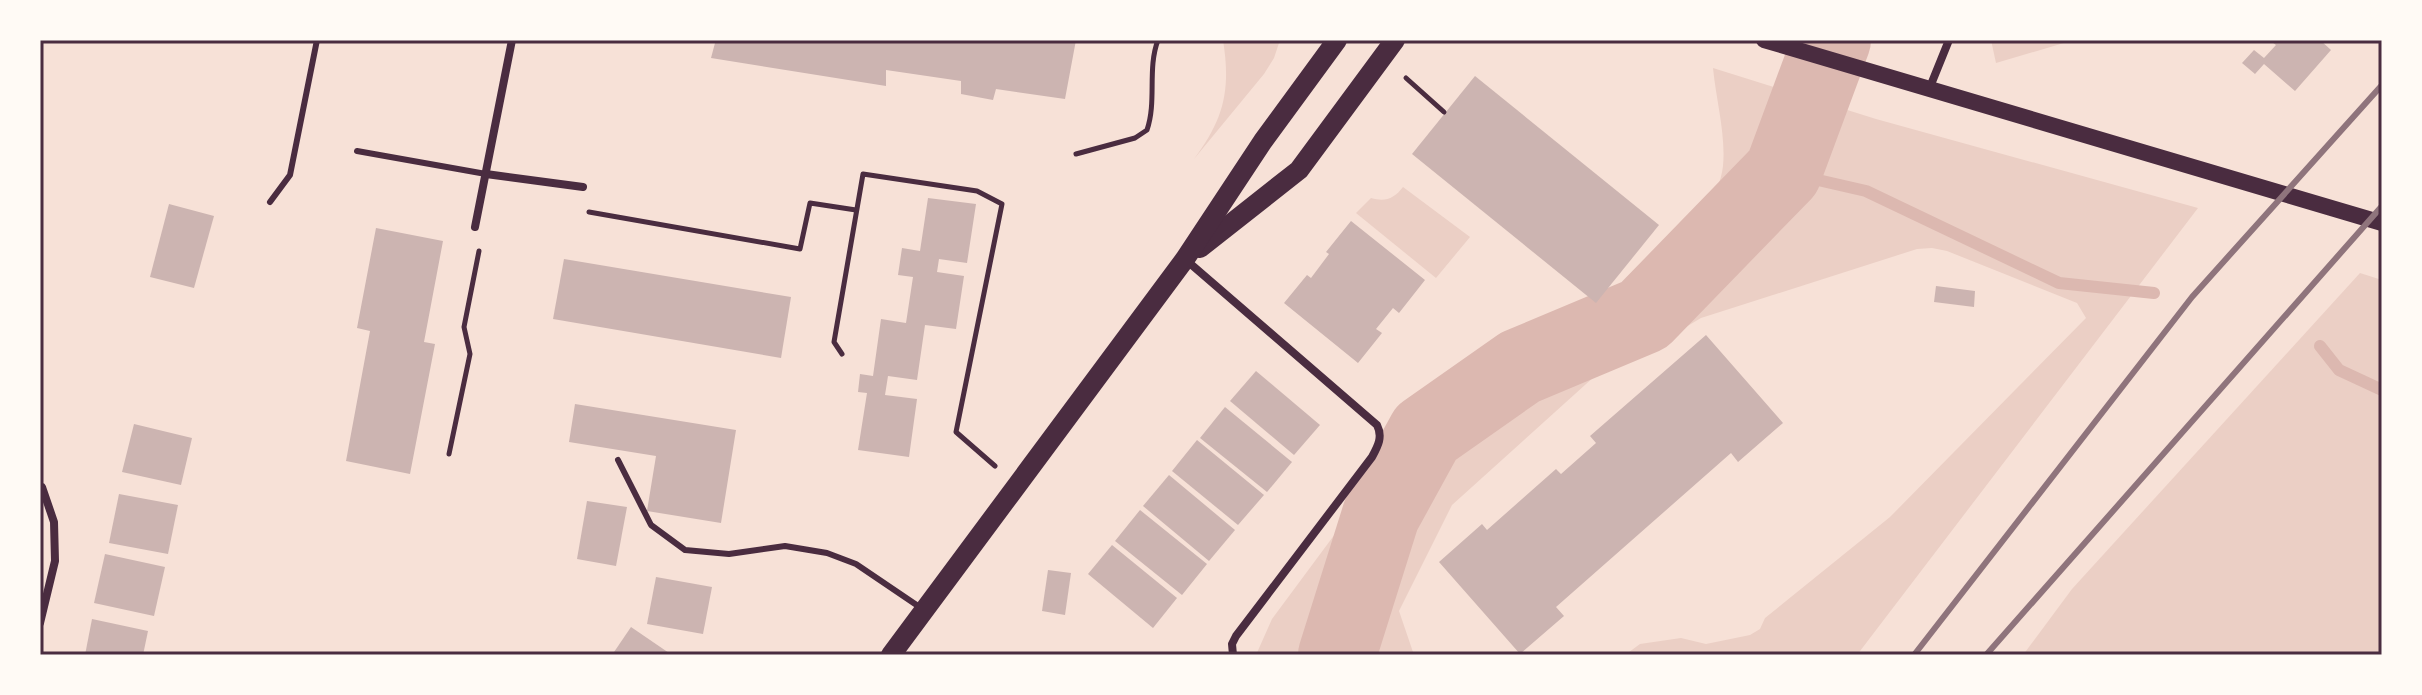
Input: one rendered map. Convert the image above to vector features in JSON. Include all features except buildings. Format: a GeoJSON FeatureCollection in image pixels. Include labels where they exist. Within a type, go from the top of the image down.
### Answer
{"type":"FeatureCollection","features":[{"type":"Feature","properties":{"kind":"main road"},"geometry":{"type":"LineString","coordinates":[[1318,67],[1323,40]]}},
{"type":"Feature","properties":{"kind":"main road"},"geometry":{"type":"LineString","coordinates":[[891,655],[1185,259],[1263,141],[1337,40]]}},
{"type":"Feature","properties":{"kind":"main road"},"geometry":{"type":"LineString","coordinates":[[1185,259],[1299,170],[1395,40]]}},
{"type":"Feature","properties":{"kind":"main road"},"geometry":{"type":"LineString","coordinates":[[1770,42],[2382,223]]}},
{"type":"Feature","properties":{"kind":"street"},"geometry":{"type":"LineString","coordinates":[[475,227],[512,40]]}},
{"type":"Feature","properties":{"kind":"street"},"geometry":{"type":"LineString","coordinates":[[1930,87],[1949,40]]}},
{"type":"Feature","properties":{"kind":"street"},"geometry":{"type":"LineString","coordinates":[[486,174],[583,187]]}},
{"type":"Feature","properties":{"kind":"street"},"geometry":{"type":"LineString","coordinates":[[1185,259],[1377,425],[1381,433],[1372,457],[1236,636],[1232,644],[1233,655]]}},
{"type":"Feature","properties":{"kind":"street"},"geometry":{"type":"LineString","coordinates":[[40,623],[55,561],[54,522],[42,487]]}},
{"type":"Feature","properties":{"kind":"lane"},"geometry":{"type":"LineString","coordinates":[[270,202],[290,175],[317,40]]}},
{"type":"Feature","properties":{"kind":"lane"},"geometry":{"type":"LineString","coordinates":[[357,151],[486,174]]}},
{"type":"Feature","properties":{"kind":"lane"},"geometry":{"type":"LineString","coordinates":[[618,460],[651,525],[685,550],[729,554],[785,546],[827,553],[856,564],[923,610]]}},
{"type":"Feature","properties":{"kind":"path"},"geometry":{"type":"LineString","coordinates":[[1076,154],[1135,138],[1147,130],[1152,63],[1158,40]]}},
{"type":"Feature","properties":{"kind":"path"},"geometry":{"type":"LineString","coordinates":[[1382,58],[1444,112]]}},
{"type":"Feature","properties":{"kind":"path"},"geometry":{"type":"LineString","coordinates":[[842,354],[834,342],[863,174],[977,191],[1002,204],[956,432],[1017,485]]}},
{"type":"Feature","properties":{"kind":"path"},"geometry":{"type":"LineString","coordinates":[[583,187],[579,210],[800,249],[810,203],[856,210]]}},
{"type":"Feature","properties":{"kind":"path"},"geometry":{"type":"LineString","coordinates":[[449,454],[470,354],[464,327],[480,247],[475,227]]}},
{"type":"Feature","properties":{"kind":"shaded area"},"geometry":{"type":"Polygon","coordinates":[[[1223,40],[1280,40],[1264,74],[1194,159],[1212,131],[1223,103],[1226,74],[1223,40]]]}},
{"type":"Feature","properties":{"kind":"shaded area"},"geometry":{"type":"Polygon","coordinates":[[[1991,40],[2074,40],[1996,63],[1991,40]]]}},
{"type":"Feature","properties":{"kind":"shaded area"},"geometry":{"type":"Polygon","coordinates":[[[1713,68],[1876,119],[2198,208],[1857,655],[1625,655],[1640,644],[1681,638],[1706,644],[1750,635],[1760,629],[1765,618],[1890,517],[2086,318],[2077,303],[1947,251],[1932,248],[1917,249],[1701,318],[1664,340],[1611,301],[1679,242],[1695,224],[1718,186],[1723,166],[1723,142],[1713,68]]]}},
{"type":"Feature","properties":{"kind":"shaded area"},"geometry":{"type":"Polygon","coordinates":[[[1403,187],[1470,237],[1436,278],[1356,213],[1371,198],[1389,198],[1403,187]]]}},
{"type":"Feature","properties":{"kind":"shaded area"},"geometry":{"type":"Polygon","coordinates":[[[2360,273],[2382,280],[2382,655],[2023,655],[2072,589],[2360,273]]]}},
{"type":"Feature","properties":{"kind":"shaded area"},"geometry":{"type":"Polygon","coordinates":[[[1574,326],[1588,327],[1616,357],[1452,505],[1399,611],[1414,655],[1256,655],[1272,619],[1441,391],[1533,334],[1574,326]]]}},
{"type":"Feature","properties":{"kind":"waterway"},"geometry":{"type":"LineString","coordinates":[[1337,655],[1381,515],[1426,433],[1520,367],[1644,315],[1783,172],[1832,40]]}},
{"type":"Feature","properties":{"kind":"waterway"},"geometry":{"type":"LineString","coordinates":[[1783,172],[1866,191],[2059,283],[2154,293]]}},
{"type":"Feature","properties":{"kind":"waterway"},"geometry":{"type":"LineString","coordinates":[[2320,346],[2339,370],[2382,390]]}},
{"type":"Feature","properties":{"kind":"railway"},"geometry":{"type":"LineString","coordinates":[[1914,655],[2192,297],[2382,85]]}},
{"type":"Feature","properties":{"kind":"railway"},"geometry":{"type":"LineString","coordinates":[[1986,655],[2382,206]]}}]}
